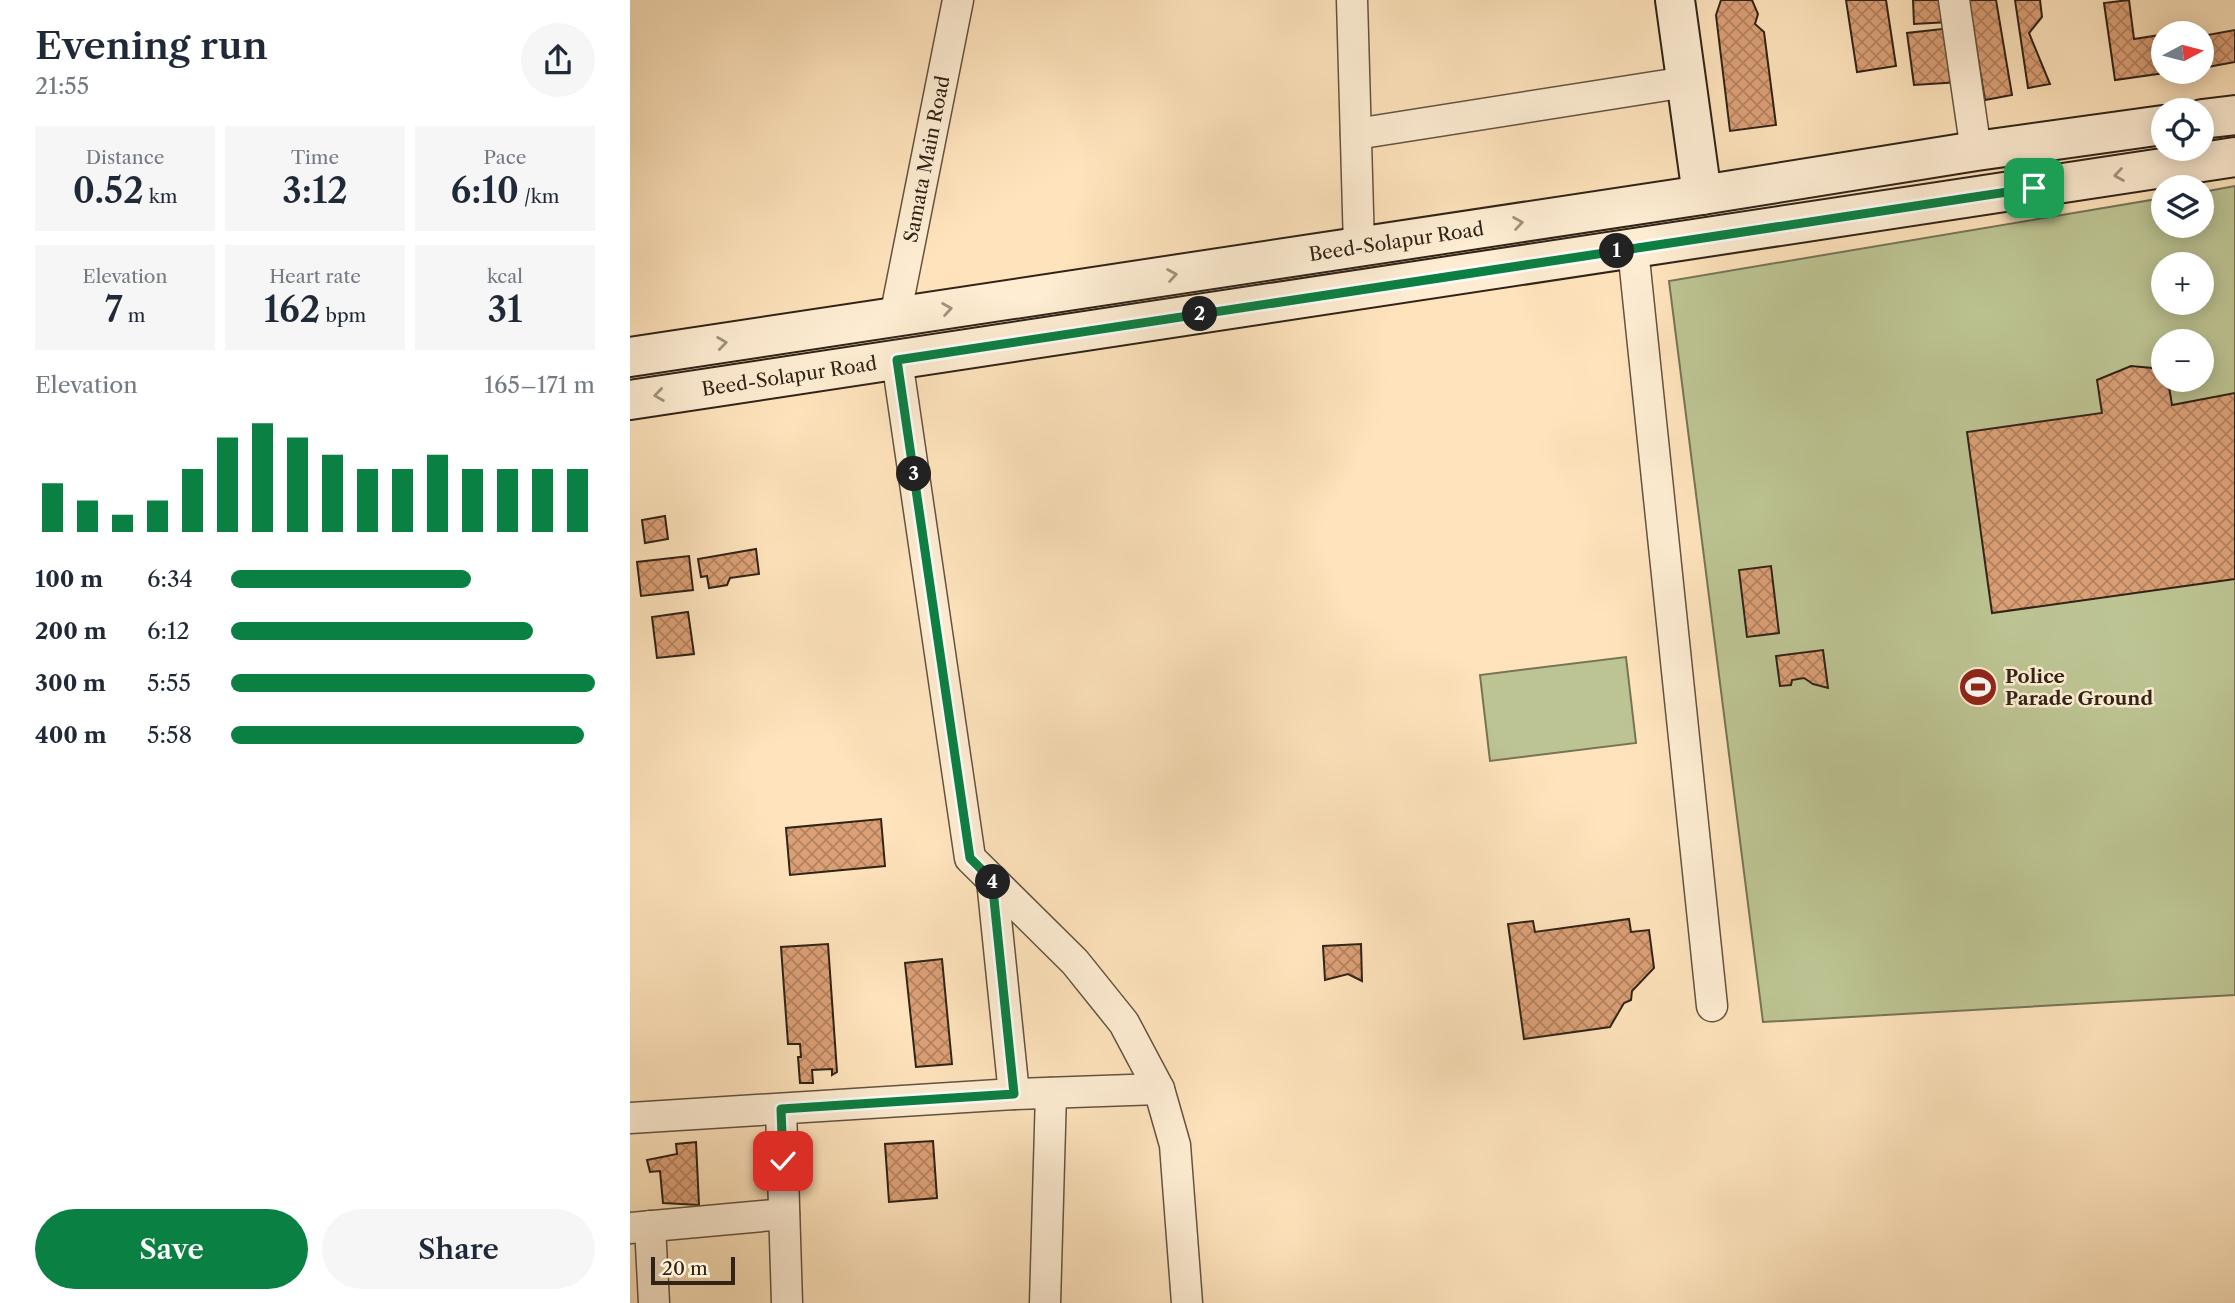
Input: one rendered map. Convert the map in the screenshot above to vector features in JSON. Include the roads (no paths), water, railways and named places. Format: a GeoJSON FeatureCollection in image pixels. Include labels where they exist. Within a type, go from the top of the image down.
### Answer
{"type":"FeatureCollection","features":[{"type":"Feature","properties":{"kind":"main road"},"geometry":{"type":"LineString","coordinates":[[1675,0],[1702,195]]}},
{"type":"Feature","properties":{"kind":"main road"},"geometry":{"type":"LineString","coordinates":[[2214,118],[2235,115]]}},
{"type":"Feature","properties":{"kind":"main road","name":"Beed-Solapur Road"},"geometry":{"type":"LineString","coordinates":[[630,357],[1976,151],[2151,127]]}},
{"type":"Feature","properties":{"kind":"main road","name":"Beed-Solapur Road"},"geometry":{"type":"LineString","coordinates":[[630,400],[2235,158]]}},
{"type":"Feature","properties":{"kind":"street","name":"Samata Main Road"},"geometry":{"type":"LineString","coordinates":[[895,317],[958,0]]}},
{"type":"Feature","properties":{"kind":"street"},"geometry":{"type":"LineString","coordinates":[[1352,0],[1359,247]]}},
{"type":"Feature","properties":{"kind":"street"},"geometry":{"type":"LineString","coordinates":[[1954,0],[1976,151]]}},
{"type":"Feature","properties":{"kind":"street"},"geometry":{"type":"LineString","coordinates":[[1356,134],[1686,82]]}},
{"type":"Feature","properties":{"kind":"street"},"geometry":{"type":"LineString","coordinates":[[1633,248],[1712,1006]]}},
{"type":"Feature","properties":{"kind":"street"},"geometry":{"type":"LineString","coordinates":[[897,360],[970,858],[1075,961],[1124,1023],[1159,1089],[1175,1145],[1187,1303]]}},
{"type":"Feature","properties":{"kind":"street"},"geometry":{"type":"LineString","coordinates":[[992,880],[1014,1094]]}},
{"type":"Feature","properties":{"kind":"street"},"geometry":{"type":"LineString","coordinates":[[630,1118],[1014,1094],[1159,1089]]}},
{"type":"Feature","properties":{"kind":"street"},"geometry":{"type":"LineString","coordinates":[[1045,1303],[1051,1093]]}},
{"type":"Feature","properties":{"kind":"street"},"geometry":{"type":"LineString","coordinates":[[781,1109],[787,1303]]}},
{"type":"Feature","properties":{"kind":"street"},"geometry":{"type":"LineString","coordinates":[[654,1303],[640,1227],[784,1214]]}},
{"type":"Feature","properties":{"kind":"place","name":"Police Parade Ground"},"geometry":{"type":"Point","coordinates":[1978,687]}}]}
